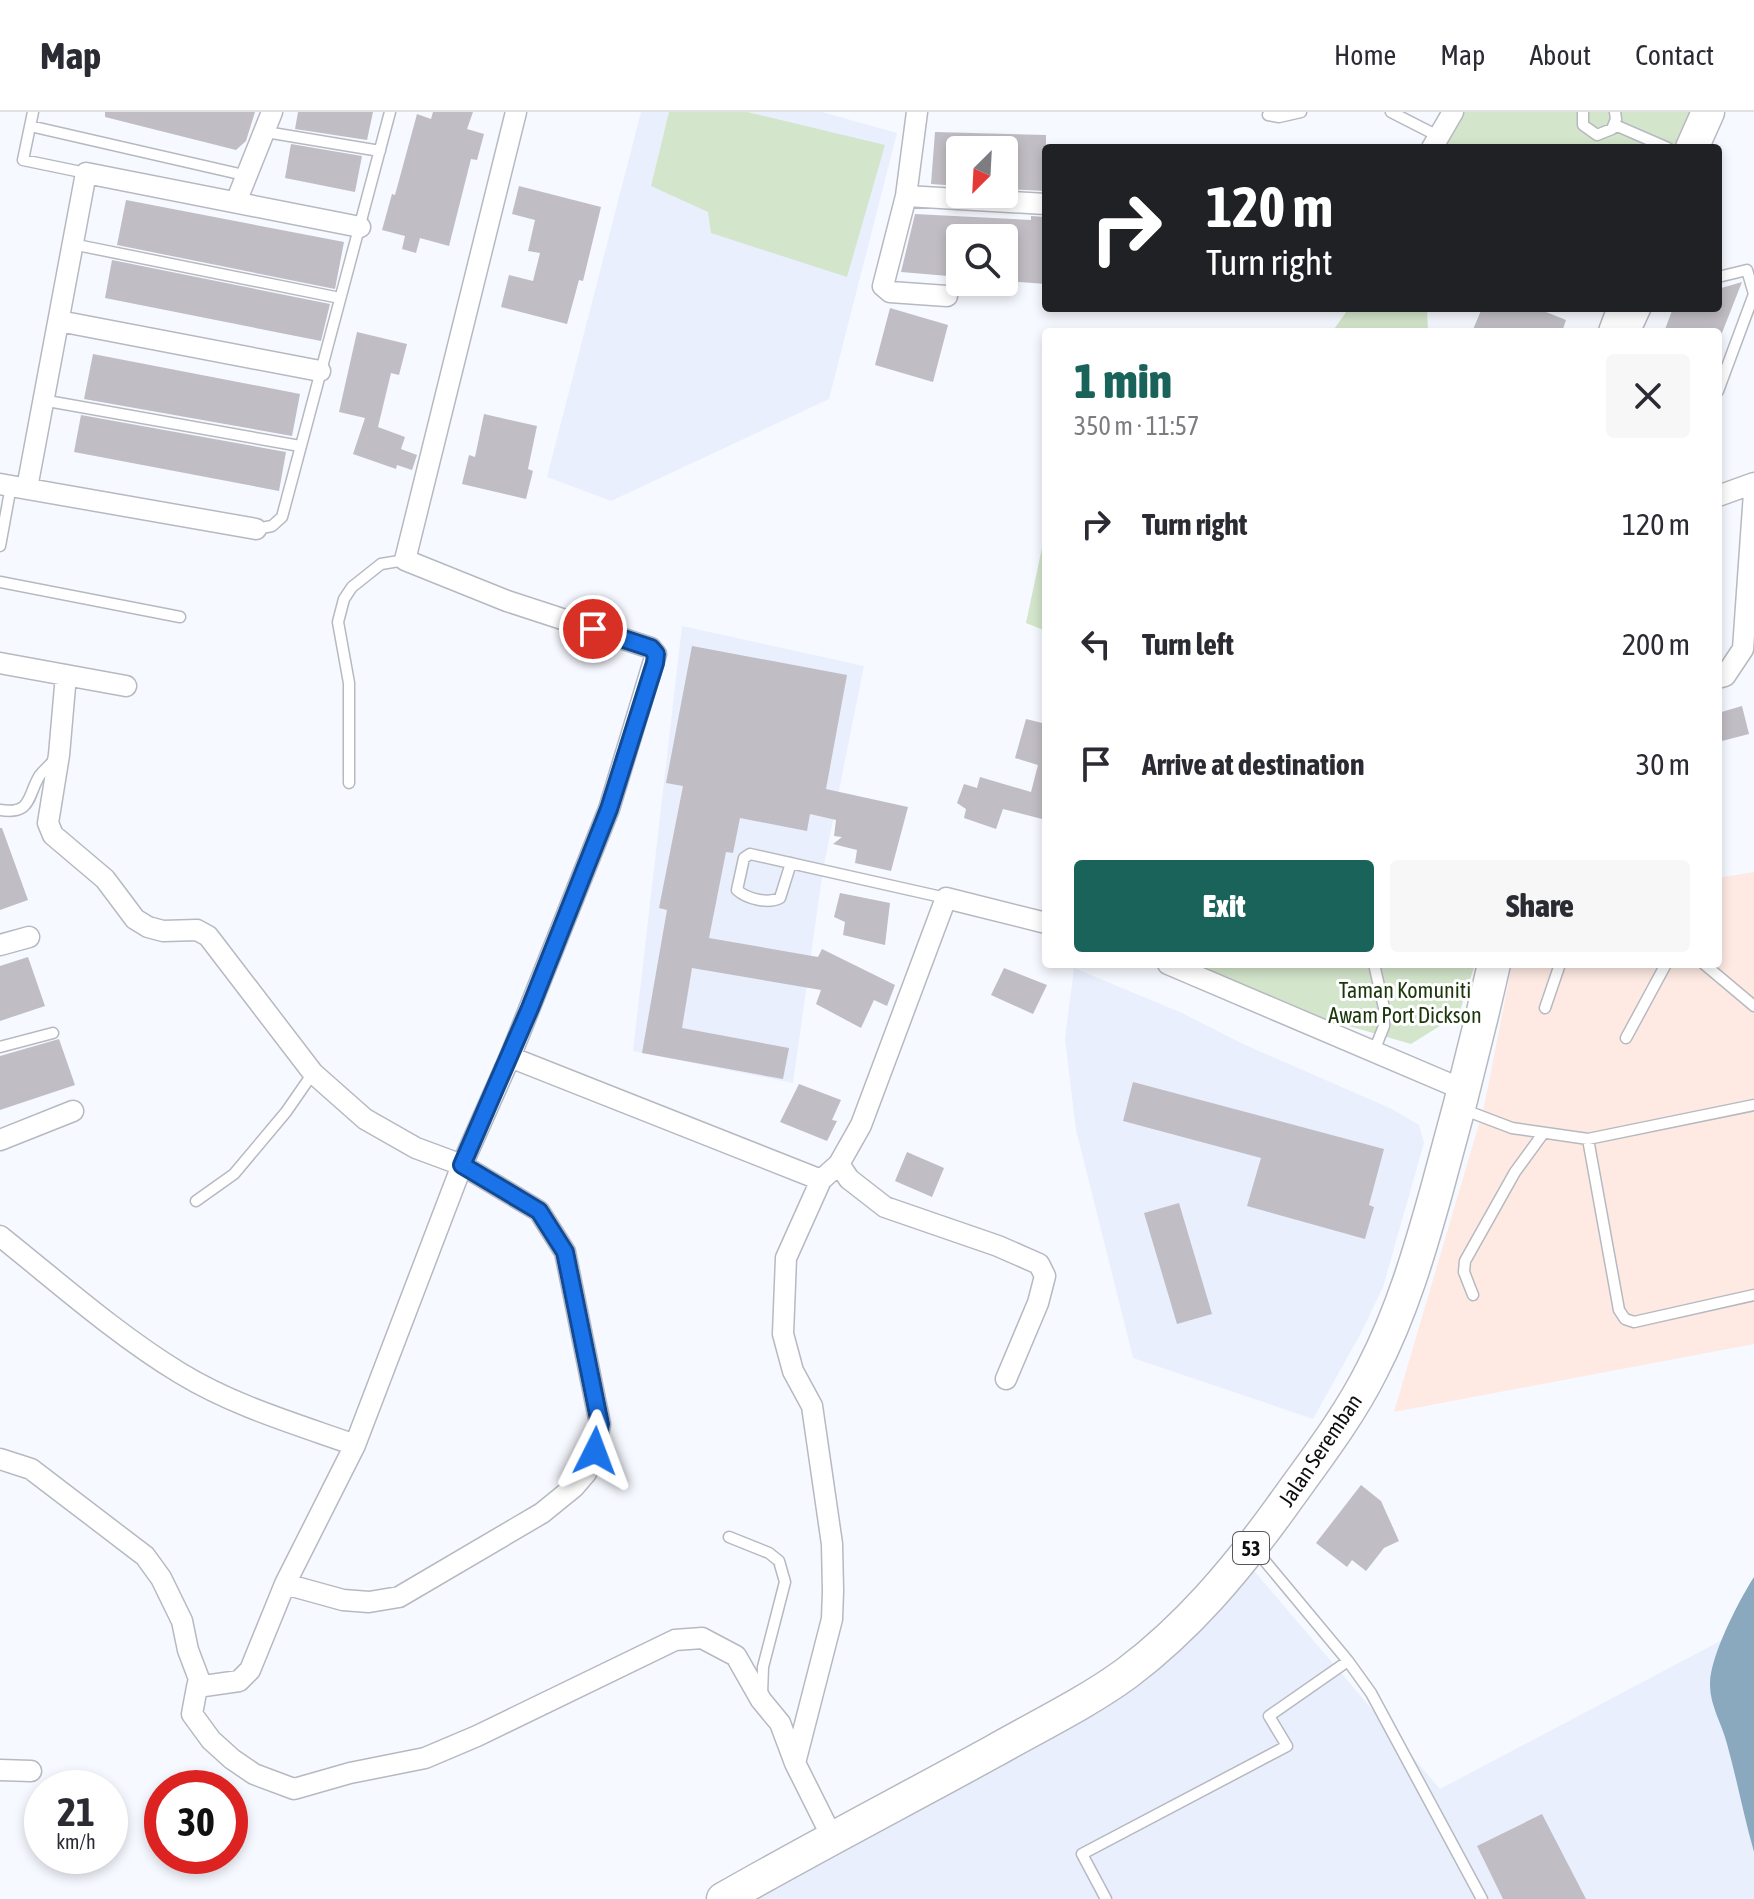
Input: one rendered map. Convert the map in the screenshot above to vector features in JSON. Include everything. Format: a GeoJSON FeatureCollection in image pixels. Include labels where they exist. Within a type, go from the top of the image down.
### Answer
{"type":"FeatureCollection","features":[{"type":"Feature","properties":{"kind":"main road"},"geometry":{"type":"LineString","coordinates":[[1694,144],[1708,112]]}},
{"type":"Feature","properties":{"kind":"main road","name":"Jalan Seremban"},"geometry":{"type":"LineString","coordinates":[[723,1899],[1033,1729],[1125,1674],[1175,1634],[1213,1596],[1307,1474],[1372,1371],[1418,1257],[1462,1099],[1493,968]]}},
{"type":"Feature","properties":{"kind":"street"},"geometry":{"type":"LineString","coordinates":[[236,202],[272,112]]}},
{"type":"Feature","properties":{"kind":"street"},"geometry":{"type":"LineString","coordinates":[[197,1687],[239,1681],[250,1670],[285,1584],[355,1445],[462,1165],[510,1057],[609,809],[655,663],[656,654],[651,648],[507,601],[405,560],[516,112]]}},
{"type":"Feature","properties":{"kind":"street"},"geometry":{"type":"LineString","coordinates":[[917,112],[906,196],[883,286],[890,292],[946,296]]}},
{"type":"Feature","properties":{"kind":"street"},"geometry":{"type":"LineString","coordinates":[[1435,142],[1453,112]]}},
{"type":"Feature","properties":{"kind":"street"},"geometry":{"type":"LineString","coordinates":[[256,529],[13,486],[42,400],[86,173],[360,227]]}},
{"type":"Feature","properties":{"kind":"street"},"geometry":{"type":"LineString","coordinates":[[906,196],[1042,204]]}},
{"type":"Feature","properties":{"kind":"street"},"geometry":{"type":"LineString","coordinates":[[59,321],[320,371]]}},
{"type":"Feature","properties":{"kind":"street"},"geometry":{"type":"LineString","coordinates":[[1722,495],[1754,483]]}},
{"type":"Feature","properties":{"kind":"street"},"geometry":{"type":"LineString","coordinates":[[1722,677],[1743,649],[1754,493]]}},
{"type":"Feature","properties":{"kind":"street"},"geometry":{"type":"LineString","coordinates":[[1,666],[126,686]]}},
{"type":"Feature","properties":{"kind":"street"},"geometry":{"type":"LineString","coordinates":[[66,675],[59,755],[48,823],[53,835],[105,879],[135,919],[163,931],[197,930],[208,936],[313,1073],[365,1119],[416,1148],[462,1165],[539,1211],[565,1252],[600,1424],[595,1451],[586,1473],[542,1513],[399,1597],[369,1602],[343,1600],[285,1584]]}},
{"type":"Feature","properties":{"kind":"street"},"geometry":{"type":"LineString","coordinates":[[795,1763],[832,1619],[832,1544],[812,1406],[793,1371],[783,1334],[786,1258],[821,1180],[839,1164],[861,1125],[946,898],[1042,922]]}},
{"type":"Feature","properties":{"kind":"street"},"geometry":{"type":"LineString","coordinates":[[0,945],[29,937]]}},
{"type":"Feature","properties":{"kind":"street"},"geometry":{"type":"LineString","coordinates":[[1184,968],[1374,1051],[1462,1099]]}},
{"type":"Feature","properties":{"kind":"street"},"geometry":{"type":"LineString","coordinates":[[510,1057],[821,1180]]}},
{"type":"Feature","properties":{"kind":"street"},"geometry":{"type":"LineString","coordinates":[[0,1140],[73,1111]]}},
{"type":"Feature","properties":{"kind":"street"},"geometry":{"type":"LineString","coordinates":[[839,1164],[849,1179],[885,1207],[998,1246],[1039,1264],[1045,1276],[1038,1303],[1006,1379]]}},
{"type":"Feature","properties":{"kind":"street"},"geometry":{"type":"LineString","coordinates":[[0,1236],[124,1335],[182,1374],[244,1405],[355,1445]]}},
{"type":"Feature","properties":{"kind":"street"},"geometry":{"type":"LineString","coordinates":[[0,1459],[31,1469],[145,1556],[161,1578],[182,1621],[199,1679],[192,1714],[211,1740],[254,1774],[294,1789],[350,1773],[425,1758],[675,1640],[702,1638],[736,1656],[761,1700],[780,1723],[795,1763],[832,1837]]}},
{"type":"Feature","properties":{"kind":"street"},"geometry":{"type":"LineString","coordinates":[[0,1770],[24,1771]]}},
{"type":"Feature","properties":{"kind":"lane"},"geometry":{"type":"LineString","coordinates":[[33,112],[23,160],[86,173]]}},
{"type":"Feature","properties":{"kind":"lane"},"geometry":{"type":"LineString","coordinates":[[256,529],[272,526],[282,517],[390,112]]}},
{"type":"Feature","properties":{"kind":"lane"},"geometry":{"type":"LineString","coordinates":[[1268,115],[1279,117],[1301,112]]}},
{"type":"Feature","properties":{"kind":"lane"},"geometry":{"type":"LineString","coordinates":[[1583,112],[1583,125],[1591,133],[1602,135],[1615,125]]}},
{"type":"Feature","properties":{"kind":"lane"},"geometry":{"type":"LineString","coordinates":[[1615,112],[1615,125]]}},
{"type":"Feature","properties":{"kind":"lane"},"geometry":{"type":"LineString","coordinates":[[1397,113],[1435,142]]}},
{"type":"Feature","properties":{"kind":"lane"},"geometry":{"type":"LineString","coordinates":[[1615,125],[1659,144]]}},
{"type":"Feature","properties":{"kind":"lane"},"geometry":{"type":"LineString","coordinates":[[30,126],[248,176]]}},
{"type":"Feature","properties":{"kind":"lane"},"geometry":{"type":"LineString","coordinates":[[266,132],[380,151]]}},
{"type":"Feature","properties":{"kind":"lane"},"geometry":{"type":"LineString","coordinates":[[72,244],[340,298]]}},
{"type":"Feature","properties":{"kind":"lane"},"geometry":{"type":"LineString","coordinates":[[1722,276],[1747,270],[1754,294],[1722,380]]}},
{"type":"Feature","properties":{"kind":"lane"},"geometry":{"type":"LineString","coordinates":[[42,400],[300,446]]}},
{"type":"Feature","properties":{"kind":"lane"},"geometry":{"type":"LineString","coordinates":[[0,546],[13,486]]}},
{"type":"Feature","properties":{"kind":"lane"},"geometry":{"type":"LineString","coordinates":[[349,783],[349,683],[338,622],[344,599],[352,587],[381,564],[405,560]]}},
{"type":"Feature","properties":{"kind":"lane"},"geometry":{"type":"LineString","coordinates":[[0,582],[180,617]]}},
{"type":"Feature","properties":{"kind":"lane"},"geometry":{"type":"LineString","coordinates":[[0,810],[13,812],[30,802],[39,777],[59,755]]}},
{"type":"Feature","properties":{"kind":"lane"},"geometry":{"type":"LineString","coordinates":[[791,863],[780,898],[773,902],[743,896],[737,890],[744,858],[750,854],[791,863],[946,898]]}},
{"type":"Feature","properties":{"kind":"lane"},"geometry":{"type":"LineString","coordinates":[[1374,1051],[1384,1026],[1384,1008],[1375,968]]}},
{"type":"Feature","properties":{"kind":"lane"},"geometry":{"type":"LineString","coordinates":[[1545,1008],[1559,968]]}},
{"type":"Feature","properties":{"kind":"lane"},"geometry":{"type":"LineString","coordinates":[[1626,1038],[1664,968]]}},
{"type":"Feature","properties":{"kind":"lane"},"geometry":{"type":"LineString","coordinates":[[1709,968],[1754,1006]]}},
{"type":"Feature","properties":{"kind":"lane"},"geometry":{"type":"LineString","coordinates":[[0,1047],[53,1033]]}},
{"type":"Feature","properties":{"kind":"lane"},"geometry":{"type":"LineString","coordinates":[[196,1201],[234,1174],[286,1112],[313,1073]]}},
{"type":"Feature","properties":{"kind":"lane"},"geometry":{"type":"LineString","coordinates":[[1462,1099],[1512,1128],[1542,1135],[1588,1139],[1754,1105]]}},
{"type":"Feature","properties":{"kind":"lane"},"geometry":{"type":"LineString","coordinates":[[1473,1295],[1464,1272],[1465,1261],[1515,1172],[1542,1135]]}},
{"type":"Feature","properties":{"kind":"lane"},"geometry":{"type":"LineString","coordinates":[[1588,1139],[1619,1310],[1625,1319],[1634,1322],[1754,1295]]}},
{"type":"Feature","properties":{"kind":"lane"},"geometry":{"type":"LineString","coordinates":[[729,1537],[769,1553],[779,1561],[785,1582],[763,1667],[761,1700]]}},
{"type":"Feature","properties":{"kind":"lane"},"geometry":{"type":"LineString","coordinates":[[1253,1546],[1371,1693],[1482,1899]]}},
{"type":"Feature","properties":{"kind":"lane"},"geometry":{"type":"LineString","coordinates":[[1106,1899],[1082,1854],[1287,1746],[1269,1716],[1348,1661]]}},
{"type":"Feature","properties":{"kind":"shaded area"},"geometry":{"type":"Polygon","coordinates":[[[641,112],[822,112],[897,133],[829,399],[611,501],[547,477],[641,112]]]}},
{"type":"Feature","properties":{"kind":"shaded area"},"geometry":{"type":"Polygon","coordinates":[[[682,626],[864,666],[823,870],[793,1083],[633,1051],[682,626]]]}},
{"type":"Feature","properties":{"kind":"shaded area"},"geometry":{"type":"Polygon","coordinates":[[[1754,872],[1754,1344],[1394,1412],[1484,1107],[1511,968],[1722,968],[1722,877],[1754,872]]]}},
{"type":"Feature","properties":{"kind":"shaded area"},"geometry":{"type":"Polygon","coordinates":[[[1074,968],[1182,1013],[1243,1044],[1392,1109],[1419,1125],[1424,1143],[1383,1287],[1313,1419],[1133,1358],[1076,1130],[1065,1039],[1074,968]]]}},
{"type":"Feature","properties":{"kind":"shaded area"},"geometry":{"type":"Polygon","coordinates":[[[1244,1559],[1440,1789],[1724,1639],[1711,1671],[1713,1706],[1726,1740],[1754,1852],[1754,1899],[726,1899],[1033,1729],[1244,1559]]]}},
{"type":"Feature","properties":{"kind":"green space"},"geometry":{"type":"Polygon","coordinates":[[[669,112],[747,112],[885,145],[847,277],[711,233],[708,212],[651,186],[669,112]]]}},
{"type":"Feature","properties":{"kind":"green space"},"geometry":{"type":"Polygon","coordinates":[[[1464,112],[1700,112],[1686,144],[1446,144],[1464,112]]]}},
{"type":"Feature","properties":{"kind":"green space"},"geometry":{"type":"Polygon","coordinates":[[[1346,312],[1427,312],[1428,328],[1335,328],[1346,312]]]}},
{"type":"Feature","properties":{"kind":"green space"},"geometry":{"type":"Polygon","coordinates":[[[1042,548],[1042,629],[1026,623],[1042,548]]]}},
{"type":"Feature","properties":{"kind":"green space","name":"Taman Komuniti Awam Port Dickson"},"geometry":{"type":"Polygon","coordinates":[[[1192,968],[1474,968],[1459,1014],[1411,1044],[1328,1020],[1192,968]]]}},
{"type":"Feature","properties":{"kind":"water"},"geometry":{"type":"Polygon","coordinates":[[[1754,1577],[1754,1852],[1710,1685],[1720,1645],[1754,1577]]]}},
{"type":"Feature","properties":{"kind":"building"},"geometry":{"type":"Polygon","coordinates":[[[105,112],[255,112],[246,141],[236,150],[105,117],[105,112]]]}},
{"type":"Feature","properties":{"kind":"building"},"geometry":{"type":"Polygon","coordinates":[[[298,112],[373,112],[367,140],[295,129],[298,112]]]}},
{"type":"Feature","properties":{"kind":"building"},"geometry":{"type":"Polygon","coordinates":[[[433,112],[473,112],[467,129],[484,134],[477,160],[471,159],[449,246],[420,238],[416,253],[402,249],[405,236],[382,230],[417,114],[431,119],[433,112]]]}},
{"type":"Feature","properties":{"kind":"building"},"geometry":{"type":"Polygon","coordinates":[[[935,132],[1046,135],[1046,144],[1042,144],[1042,191],[1018,190],[1018,136],[946,136],[946,185],[931,184],[935,132]]]}},
{"type":"Feature","properties":{"kind":"building"},"geometry":{"type":"Polygon","coordinates":[[[291,144],[362,156],[355,192],[285,178],[291,144]]]}},
{"type":"Feature","properties":{"kind":"building"},"geometry":{"type":"Polygon","coordinates":[[[519,186],[601,207],[583,281],[579,280],[567,324],[501,307],[509,275],[533,281],[540,253],[528,251],[535,220],[512,214],[519,186]]]}},
{"type":"Feature","properties":{"kind":"building"},"geometry":{"type":"Polygon","coordinates":[[[126,200],[344,242],[335,289],[117,245],[126,200]]]}},
{"type":"Feature","properties":{"kind":"building"},"geometry":{"type":"Polygon","coordinates":[[[915,214],[1031,220],[1031,216],[1042,217],[1042,284],[1018,282],[1018,224],[946,224],[946,276],[901,272],[915,214]]]}},
{"type":"Feature","properties":{"kind":"building"},"geometry":{"type":"Polygon","coordinates":[[[112,260],[330,304],[321,341],[105,298],[112,260]]]}},
{"type":"Feature","properties":{"kind":"building"},"geometry":{"type":"Polygon","coordinates":[[[1742,282],[1722,333],[1722,328],[1666,328],[1672,312],[1722,312],[1722,288],[1742,282]]]}},
{"type":"Feature","properties":{"kind":"building"},"geometry":{"type":"Polygon","coordinates":[[[890,308],[948,325],[933,382],[875,365],[890,308]]]}},
{"type":"Feature","properties":{"kind":"building"},"geometry":{"type":"Polygon","coordinates":[[[1480,312],[1546,312],[1566,320],[1563,328],[1474,328],[1480,312]]]}},
{"type":"Feature","properties":{"kind":"building"},"geometry":{"type":"Polygon","coordinates":[[[357,332],[407,344],[399,375],[391,373],[378,427],[405,437],[401,449],[417,455],[412,470],[397,465],[396,469],[353,454],[365,418],[339,412],[357,332]]]}},
{"type":"Feature","properties":{"kind":"building"},"geometry":{"type":"Polygon","coordinates":[[[93,354],[300,394],[292,436],[84,399],[93,354]]]}},
{"type":"Feature","properties":{"kind":"building"},"geometry":{"type":"Polygon","coordinates":[[[484,414],[537,426],[528,469],[533,471],[526,499],[462,484],[469,455],[475,457],[484,414]]]}},
{"type":"Feature","properties":{"kind":"building"},"geometry":{"type":"Polygon","coordinates":[[[81,415],[286,452],[279,491],[74,452],[81,415]]]}},
{"type":"Feature","properties":{"kind":"building"},"geometry":{"type":"Polygon","coordinates":[[[692,646],[847,675],[826,789],[908,807],[891,871],[855,863],[857,850],[833,844],[842,837],[834,836],[836,820],[810,814],[807,831],[740,818],[733,853],[726,852],[709,938],[818,957],[822,949],[895,985],[887,1006],[874,1000],[861,1028],[816,1004],[821,990],[692,968],[682,1028],[789,1048],[783,1079],[642,1053],[667,910],[659,908],[683,786],[666,783],[692,646]]]}},
{"type":"Feature","properties":{"kind":"building"},"geometry":{"type":"Polygon","coordinates":[[[1742,706],[1749,734],[1722,741],[1722,712],[1742,706]]]}},
{"type":"Feature","properties":{"kind":"building"},"geometry":{"type":"Polygon","coordinates":[[[1026,719],[1042,723],[1042,819],[1003,809],[996,829],[964,818],[966,809],[957,803],[964,784],[977,788],[980,777],[1031,792],[1038,765],[1015,758],[1026,719]]]}},
{"type":"Feature","properties":{"kind":"building"},"geometry":{"type":"Polygon","coordinates":[[[0,828],[28,900],[0,910],[0,828]]]}},
{"type":"Feature","properties":{"kind":"building"},"geometry":{"type":"Polygon","coordinates":[[[840,893],[890,903],[885,945],[843,935],[845,922],[834,917],[840,893]]]}},
{"type":"Feature","properties":{"kind":"building"},"geometry":{"type":"Polygon","coordinates":[[[28,957],[45,1006],[0,1021],[0,966],[28,957]]]}},
{"type":"Feature","properties":{"kind":"building"},"geometry":{"type":"Polygon","coordinates":[[[1004,968],[1047,985],[1033,1014],[991,995],[1004,968]]]}},
{"type":"Feature","properties":{"kind":"building"},"geometry":{"type":"Polygon","coordinates":[[[59,1039],[75,1085],[0,1110],[0,1056],[59,1039]]]}},
{"type":"Feature","properties":{"kind":"building"},"geometry":{"type":"Polygon","coordinates":[[[1133,1082],[1384,1149],[1369,1205],[1374,1207],[1365,1239],[1247,1206],[1261,1158],[1123,1121],[1133,1082]]]}},
{"type":"Feature","properties":{"kind":"building"},"geometry":{"type":"Polygon","coordinates":[[[799,1084],[841,1100],[832,1120],[837,1121],[827,1141],[780,1122],[799,1084]]]}},
{"type":"Feature","properties":{"kind":"building"},"geometry":{"type":"Polygon","coordinates":[[[907,1152],[944,1168],[932,1197],[895,1181],[907,1152]]]}},
{"type":"Feature","properties":{"kind":"building"},"geometry":{"type":"Polygon","coordinates":[[[1179,1203],[1212,1314],[1177,1324],[1144,1213],[1179,1203]]]}},
{"type":"Feature","properties":{"kind":"building"},"geometry":{"type":"Polygon","coordinates":[[[1361,1485],[1381,1501],[1399,1541],[1384,1548],[1366,1571],[1352,1560],[1347,1567],[1316,1543],[1361,1485]]]}},
{"type":"Feature","properties":{"kind":"building"},"geometry":{"type":"Polygon","coordinates":[[[1542,1814],[1586,1899],[1503,1899],[1477,1846],[1542,1814]]]}},
{"type":"Feature","properties":{"kind":"route"},"geometry":{"type":"LineString","coordinates":[[593,629],[651,648],[656,654],[655,663],[609,809],[510,1057],[462,1165],[539,1211],[565,1252],[600,1424],[595,1451]]}}]}
